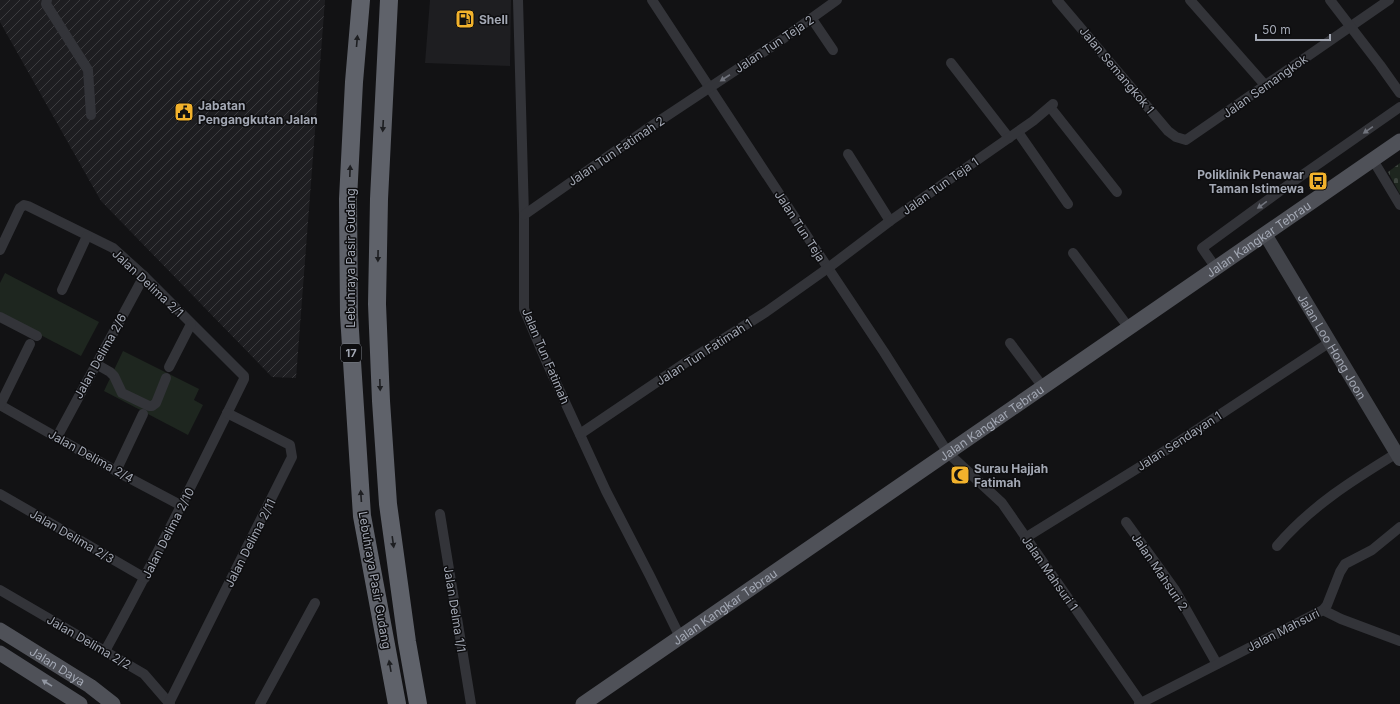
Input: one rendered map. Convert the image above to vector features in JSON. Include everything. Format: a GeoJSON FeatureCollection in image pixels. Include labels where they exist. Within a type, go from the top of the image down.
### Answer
{"type":"FeatureCollection","features":[{"type":"Feature","properties":{"kind":"highway","name":"Lebuhraya Pasir Gudang"},"geometry":{"type":"LineString","coordinates":[[361,0],[354,82],[348,199],[349,315],[362,516],[397,704]]}},
{"type":"Feature","properties":{"kind":"highway","name":"Lebuhraya Pasir Gudang"},"geometry":{"type":"LineString","coordinates":[[389,0],[379,199],[378,319],[381,401],[388,504],[407,642],[418,704]]}},
{"type":"Feature","properties":{"kind":"main road","name":"Jalan Kangkar Tebrau"},"geometry":{"type":"LineString","coordinates":[[583,704],[1400,141]]}},
{"type":"Feature","properties":{"kind":"main road","name":"Jalan Daya"},"geometry":{"type":"LineString","coordinates":[[0,630],[90,686],[113,704]]}},
{"type":"Feature","properties":{"kind":"main road","name":"Jalan Daya"},"geometry":{"type":"LineString","coordinates":[[0,653],[80,704]]}},
{"type":"Feature","properties":{"kind":"street"},"geometry":{"type":"LineString","coordinates":[[47,0],[46,4],[88,70],[91,115]]}},
{"type":"Feature","properties":{"kind":"street","name":"Jalan Tun Fatimah"},"geometry":{"type":"LineString","coordinates":[[518,0],[524,215],[524,309],[547,363],[606,491],[680,637]]}},
{"type":"Feature","properties":{"kind":"street","name":"Jalan Tun Teja"},"geometry":{"type":"LineString","coordinates":[[652,0],[884,352],[948,453]]}},
{"type":"Feature","properties":{"kind":"street","name":"Jalan Tun Teja 2"},"geometry":{"type":"LineString","coordinates":[[709,88],[777,44],[837,0]]}},
{"type":"Feature","properties":{"kind":"street","name":"Jalan Semangkok 1"},"geometry":{"type":"LineString","coordinates":[[1057,0],[1168,131],[1179,139]]}},
{"type":"Feature","properties":{"kind":"street"},"geometry":{"type":"LineString","coordinates":[[1190,0],[1265,85]]}},
{"type":"Feature","properties":{"kind":"street"},"geometry":{"type":"LineString","coordinates":[[1330,0],[1400,93]]}},
{"type":"Feature","properties":{"kind":"street","name":"Jalan Semangkok"},"geometry":{"type":"LineString","coordinates":[[1179,139],[1189,139],[1389,0]]}},
{"type":"Feature","properties":{"kind":"street"},"geometry":{"type":"LineString","coordinates":[[812,18],[833,50]]}},
{"type":"Feature","properties":{"kind":"street"},"geometry":{"type":"LineString","coordinates":[[951,63],[1014,135],[1068,204]]}},
{"type":"Feature","properties":{"kind":"street","name":"Jalan Tun Fatimah 2"},"geometry":{"type":"LineString","coordinates":[[524,215],[644,131],[709,88]]}},
{"type":"Feature","properties":{"kind":"street","name":"Jalan Tun Teja 1"},"geometry":{"type":"LineString","coordinates":[[828,268],[890,221],[1034,121],[1051,105],[1117,192]]}},
{"type":"Feature","properties":{"kind":"street"},"geometry":{"type":"LineString","coordinates":[[1216,268],[1202,248],[1291,183],[1400,107]]}},
{"type":"Feature","properties":{"kind":"street"},"geometry":{"type":"LineString","coordinates":[[848,154],[890,221]]}},
{"type":"Feature","properties":{"kind":"street"},"geometry":{"type":"LineString","coordinates":[[1373,160],[1400,206]]}},
{"type":"Feature","properties":{"kind":"street","name":"Jalan Delima 2/1"},"geometry":{"type":"LineString","coordinates":[[0,250],[20,208],[24,205],[113,248],[144,276],[190,324],[244,376],[244,379],[227,413]]}},
{"type":"Feature","properties":{"kind":"street","name":"Jalan Loo Hong Joon"},"geometry":{"type":"LineString","coordinates":[[1265,234],[1398,456]]}},
{"type":"Feature","properties":{"kind":"street"},"geometry":{"type":"LineString","coordinates":[[62,290],[87,236]]}},
{"type":"Feature","properties":{"kind":"street"},"geometry":{"type":"LineString","coordinates":[[1073,253],[1129,328]]}},
{"type":"Feature","properties":{"kind":"street","name":"Jalan Tun Fatimah 1"},"geometry":{"type":"LineString","coordinates":[[580,434],[685,363],[766,312],[828,268]]}},
{"type":"Feature","properties":{"kind":"street","name":"Jalan Delima 2/6"},"geometry":{"type":"LineString","coordinates":[[57,437],[144,276]]}},
{"type":"Feature","properties":{"kind":"street"},"geometry":{"type":"LineString","coordinates":[[0,317],[37,336]]}},
{"type":"Feature","properties":{"kind":"street"},"geometry":{"type":"LineString","coordinates":[[168,367],[190,324]]}},
{"type":"Feature","properties":{"kind":"street","name":"Jalan Sendayan 1"},"geometry":{"type":"LineString","coordinates":[[1026,538],[1151,460],[1330,342]]}},
{"type":"Feature","properties":{"kind":"street"},"geometry":{"type":"LineString","coordinates":[[1010,343],[1042,388]]}},
{"type":"Feature","properties":{"kind":"street"},"geometry":{"type":"LineString","coordinates":[[0,405],[30,344]]}},
{"type":"Feature","properties":{"kind":"street"},"geometry":{"type":"LineString","coordinates":[[96,364],[114,376],[122,392],[149,406],[156,403],[166,378]]}},
{"type":"Feature","properties":{"kind":"street","name":"Jalan Delima 2/4"},"geometry":{"type":"LineString","coordinates":[[0,405],[116,471],[182,506]]}},
{"type":"Feature","properties":{"kind":"street","name":"Jalan Delima 2/10"},"geometry":{"type":"LineString","coordinates":[[104,652],[145,578],[227,413]]}},
{"type":"Feature","properties":{"kind":"street","name":"Jalan Delima 2/11"},"geometry":{"type":"LineString","coordinates":[[170,704],[292,457],[290,445],[227,413]]}},
{"type":"Feature","properties":{"kind":"street"},"geometry":{"type":"LineString","coordinates":[[116,471],[143,414]]}},
{"type":"Feature","properties":{"kind":"street","name":"Jalan Mahsuri 1"},"geometry":{"type":"LineString","coordinates":[[948,453],[1002,503],[1140,704]]}},
{"type":"Feature","properties":{"kind":"street"},"geometry":{"type":"LineString","coordinates":[[1276,546],[1311,510],[1356,478],[1398,456]]}},
{"type":"Feature","properties":{"kind":"street","name":"Jalan Delima 2/3"},"geometry":{"type":"LineString","coordinates":[[0,494],[145,578]]}},
{"type":"Feature","properties":{"kind":"street","name":"Jalan Delma 1/1"},"geometry":{"type":"LineString","coordinates":[[440,514],[470,704]]}},
{"type":"Feature","properties":{"kind":"street","name":"Jalan Mahsuri 2"},"geometry":{"type":"LineString","coordinates":[[1126,522],[1175,590],[1217,664]]}},
{"type":"Feature","properties":{"kind":"street","name":"Jalan Mahsuri"},"geometry":{"type":"LineString","coordinates":[[1140,704],[1323,610],[1327,605],[1337,583],[1340,572],[1345,564],[1372,550],[1400,527]]}},
{"type":"Feature","properties":{"kind":"street","name":"Jalan Delima 2/2"},"geometry":{"type":"LineString","coordinates":[[0,590],[144,674],[170,704]]}},
{"type":"Feature","properties":{"kind":"street"},"geometry":{"type":"LineString","coordinates":[[260,704],[315,603]]}},
{"type":"Feature","properties":{"kind":"street"},"geometry":{"type":"LineString","coordinates":[[1323,610],[1348,622],[1400,641]]}},
{"type":"Feature","properties":{"kind":"shaded area","name":"Jabatan Pengangkutan Jalan"},"geometry":{"type":"Polygon","coordinates":[[[0,0],[325,0],[296,378],[272,377],[101,201],[0,22],[0,0]]]}},
{"type":"Feature","properties":{"kind":"shaded area"},"geometry":{"type":"Polygon","coordinates":[[[430,0],[511,0],[510,66],[425,63],[430,0]]]}},
{"type":"Feature","properties":{"kind":"green space"},"geometry":{"type":"Polygon","coordinates":[[[1400,163],[1400,194],[1388,172],[1400,163]]]}},
{"type":"Feature","properties":{"kind":"green space"},"geometry":{"type":"Polygon","coordinates":[[[5,273],[99,322],[81,356],[0,314],[0,283],[5,273]]]}},
{"type":"Feature","properties":{"kind":"green space"},"geometry":{"type":"Polygon","coordinates":[[[123,351],[199,389],[194,400],[203,405],[188,435],[104,391],[123,351]]]}},
{"type":"Feature","properties":{"kind":"place","name":"Shell"},"geometry":{"type":"Point","coordinates":[465,19]}},
{"type":"Feature","properties":{"kind":"place","name":"Jabatan Pengangkutan Jalan"},"geometry":{"type":"Point","coordinates":[184,112]}},
{"type":"Feature","properties":{"kind":"place","name":"Poliklinik Penawar Taman Istimewa"},"geometry":{"type":"Point","coordinates":[1318,181]}},
{"type":"Feature","properties":{"kind":"place","name":"Surau Hajjah Fatimah"},"geometry":{"type":"Point","coordinates":[960,475]}}]}
